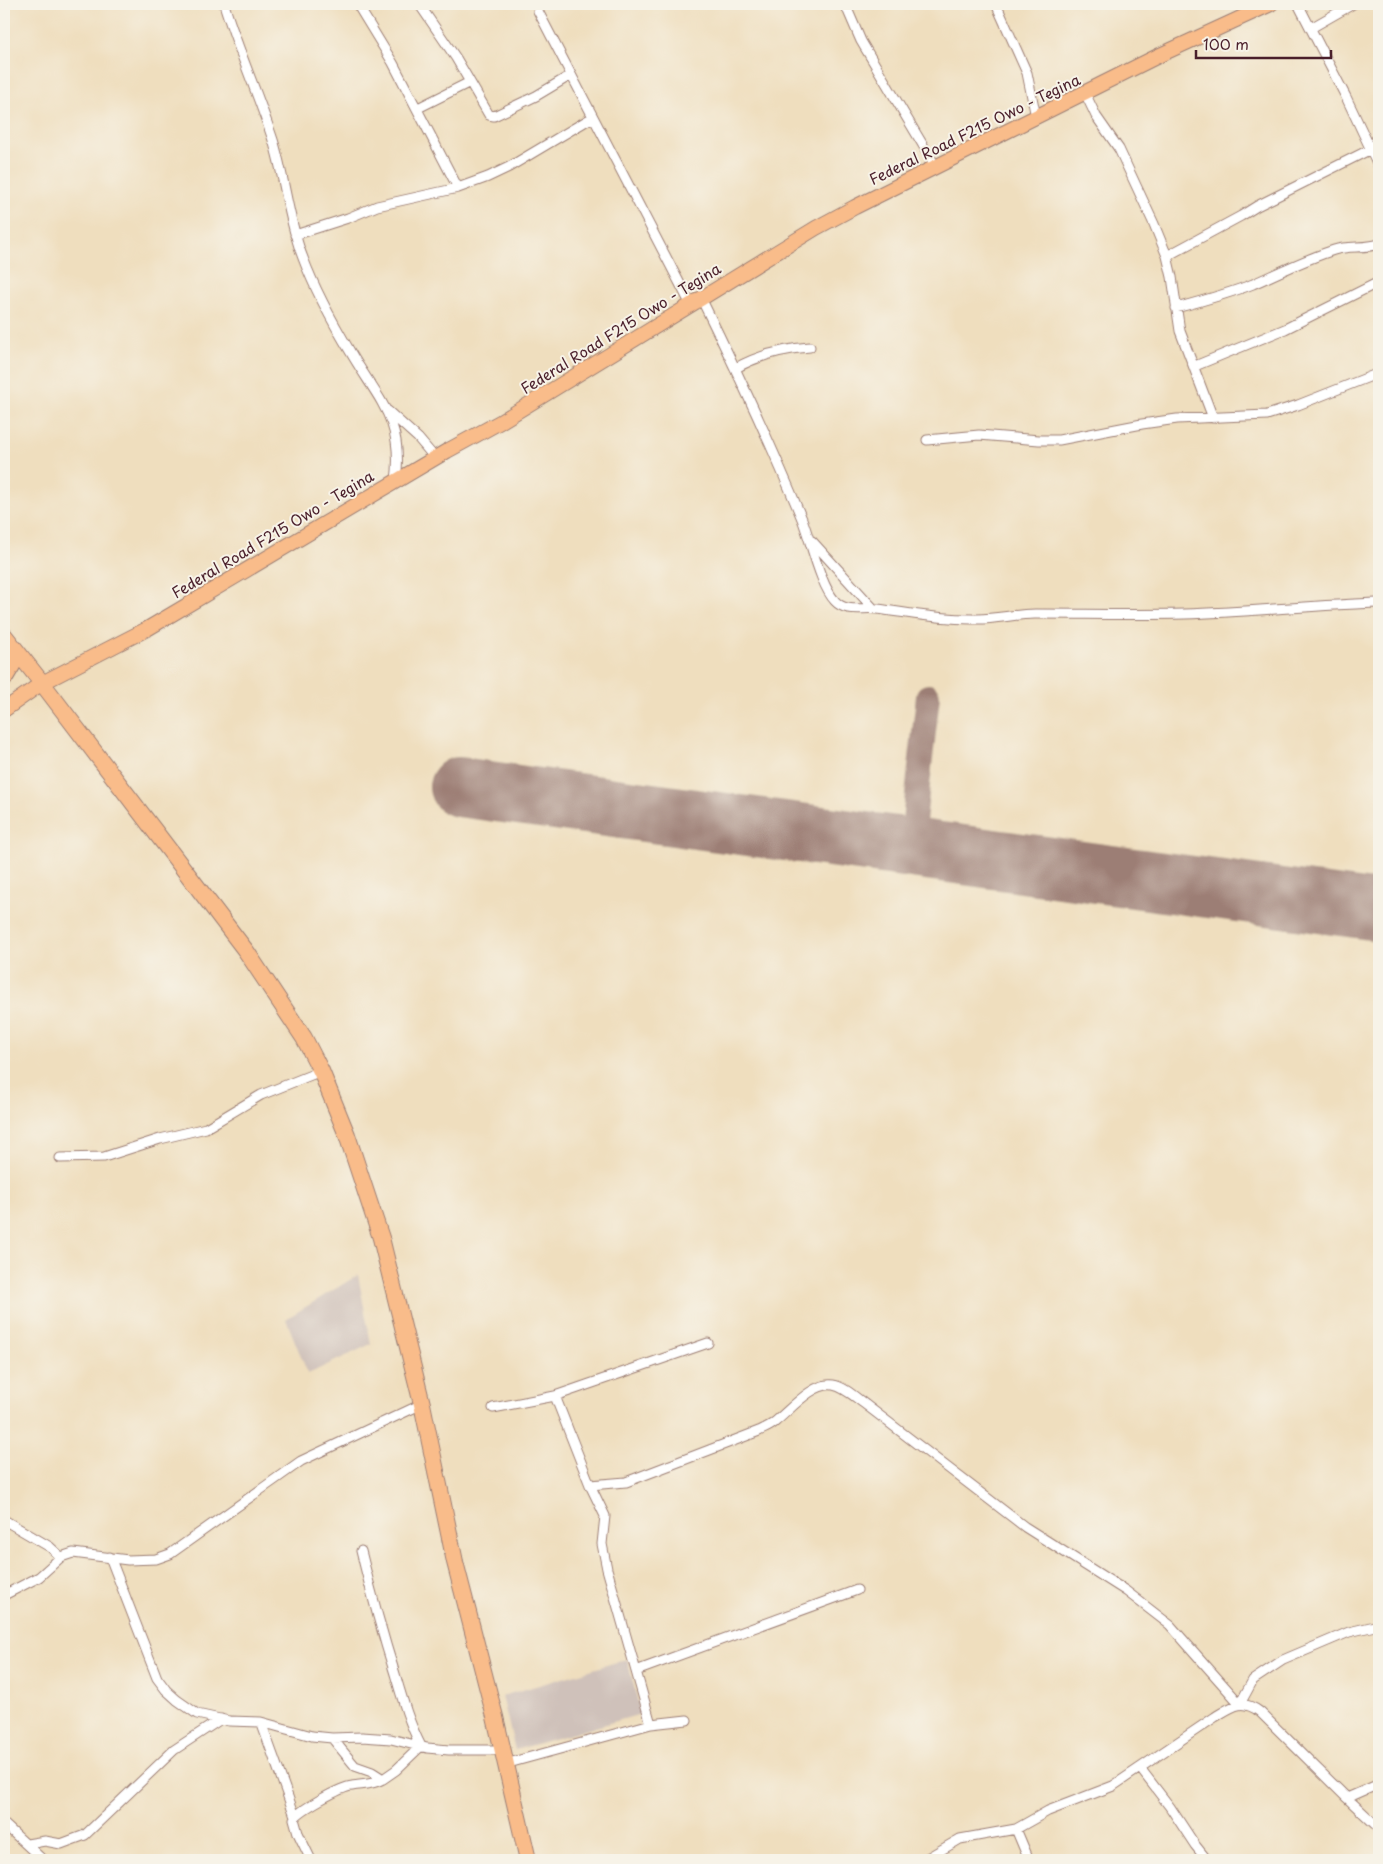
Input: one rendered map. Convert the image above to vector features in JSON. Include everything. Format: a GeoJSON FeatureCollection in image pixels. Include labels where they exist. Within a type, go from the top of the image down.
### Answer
{"type":"FeatureCollection","features":[{"type":"Feature","properties":{"kind":"highway"},"geometry":{"type":"LineString","coordinates":[[4,635],[251,958],[304,1038],[321,1070],[347,1135],[372,1210],[404,1326],[455,1562],[495,1717],[528,1860]]}},
{"type":"Feature","properties":{"kind":"highway"},"geometry":{"type":"LineString","coordinates":[[4,679],[19,654]]}},
{"type":"Feature","properties":{"kind":"main road","name":"Federal Road F215 Owo - Tegina"},"geometry":{"type":"LineString","coordinates":[[4,710],[42,683],[147,628],[435,458],[500,422],[816,228],[884,192],[1160,55],[1270,4]]}},
{"type":"Feature","properties":{"kind":"street"},"geometry":{"type":"LineString","coordinates":[[357,4],[418,108],[458,188]]}},
{"type":"Feature","properties":{"kind":"street"},"geometry":{"type":"LineString","coordinates":[[419,4],[456,58],[489,115],[494,116],[536,96],[571,75]]}},
{"type":"Feature","properties":{"kind":"street"},"geometry":{"type":"LineString","coordinates":[[845,4],[861,41],[936,167]]}},
{"type":"Feature","properties":{"kind":"street"},"geometry":{"type":"LineString","coordinates":[[996,4],[1027,73],[1036,118]]}},
{"type":"Feature","properties":{"kind":"street"},"geometry":{"type":"LineString","coordinates":[[1298,4],[1379,167]]}},
{"type":"Feature","properties":{"kind":"street"},"geometry":{"type":"LineString","coordinates":[[1311,28],[1353,4]]}},
{"type":"Feature","properties":{"kind":"street"},"geometry":{"type":"LineString","coordinates":[[226,6],[236,42],[273,140],[295,235],[303,258],[326,307],[351,353],[388,411],[418,438],[435,458]]}},
{"type":"Feature","properties":{"kind":"street"},"geometry":{"type":"LineString","coordinates":[[538,11],[593,117],[696,302],[736,368],[810,539],[818,566],[834,600],[840,605],[849,608],[873,608],[952,619],[980,620],[1027,614],[1184,614],[1379,603]]}},
{"type":"Feature","properties":{"kind":"street"},"geometry":{"type":"LineString","coordinates":[[418,108],[470,82]]}},
{"type":"Feature","properties":{"kind":"street"},"geometry":{"type":"LineString","coordinates":[[1085,93],[1096,116],[1119,149],[1128,166],[1167,256],[1180,332],[1195,366],[1213,418]]}},
{"type":"Feature","properties":{"kind":"street"},"geometry":{"type":"LineString","coordinates":[[295,235],[348,218],[377,206],[458,188],[509,167],[593,117]]}},
{"type":"Feature","properties":{"kind":"street"},"geometry":{"type":"LineString","coordinates":[[1167,256],[1258,206],[1371,149]]}},
{"type":"Feature","properties":{"kind":"street"},"geometry":{"type":"LineString","coordinates":[[1176,308],[1238,290],[1294,264],[1335,250],[1379,244]]}},
{"type":"Feature","properties":{"kind":"street"},"geometry":{"type":"LineString","coordinates":[[1195,366],[1285,329],[1379,282]]}},
{"type":"Feature","properties":{"kind":"street"},"geometry":{"type":"LineString","coordinates":[[736,368],[760,357],[782,351],[810,347]]}},
{"type":"Feature","properties":{"kind":"street"},"geometry":{"type":"LineString","coordinates":[[928,440],[979,435],[1059,440],[1177,419],[1267,415],[1278,413],[1379,373]]}},
{"type":"Feature","properties":{"kind":"street"},"geometry":{"type":"LineString","coordinates":[[388,411],[398,450],[396,481]]}},
{"type":"Feature","properties":{"kind":"street"},"geometry":{"type":"LineString","coordinates":[[810,539],[873,608]]}},
{"type":"Feature","properties":{"kind":"street"},"geometry":{"type":"LineString","coordinates":[[60,1158],[104,1156],[160,1139],[206,1128],[261,1095],[321,1070]]}},
{"type":"Feature","properties":{"kind":"street"},"geometry":{"type":"LineString","coordinates":[[492,1408],[555,1396],[708,1343]]}},
{"type":"Feature","properties":{"kind":"street"},"geometry":{"type":"LineString","coordinates":[[590,1485],[626,1482],[759,1431],[774,1423],[811,1390],[826,1384],[835,1385],[866,1405],[1025,1527],[1126,1591],[1170,1625],[1240,1704]]}},
{"type":"Feature","properties":{"kind":"street"},"geometry":{"type":"LineString","coordinates":[[555,1396],[590,1485],[605,1516],[602,1544],[607,1569],[651,1724]]}},
{"type":"Feature","properties":{"kind":"street"},"geometry":{"type":"LineString","coordinates":[[4,1595],[39,1577],[61,1558],[73,1553],[128,1560],[156,1559],[170,1554],[301,1461],[422,1404]]}},
{"type":"Feature","properties":{"kind":"street"},"geometry":{"type":"LineString","coordinates":[[4,1520],[50,1547],[61,1558]]}},
{"type":"Feature","properties":{"kind":"street"},"geometry":{"type":"LineString","coordinates":[[362,1551],[376,1613],[406,1710],[421,1746]]}},
{"type":"Feature","properties":{"kind":"street"},"geometry":{"type":"LineString","coordinates":[[110,1557],[157,1678],[176,1700],[197,1714],[230,1721],[261,1722],[312,1736],[382,1738],[421,1746],[503,1757],[651,1724],[687,1720]]}},
{"type":"Feature","properties":{"kind":"street"},"geometry":{"type":"LineString","coordinates":[[636,1671],[857,1590]]}},
{"type":"Feature","properties":{"kind":"street"},"geometry":{"type":"LineString","coordinates":[[1240,1704],[1253,1680],[1283,1660],[1349,1632],[1379,1625]]}},
{"type":"Feature","properties":{"kind":"street"},"geometry":{"type":"LineString","coordinates":[[924,1860],[960,1839],[1016,1829],[1048,1811],[1114,1786],[1215,1717],[1240,1704],[1250,1705],[1260,1712],[1379,1828]]}},
{"type":"Feature","properties":{"kind":"street"},"geometry":{"type":"LineString","coordinates":[[27,1844],[45,1841],[62,1844],[85,1835],[174,1750],[221,1719]]}},
{"type":"Feature","properties":{"kind":"street"},"geometry":{"type":"LineString","coordinates":[[261,1722],[296,1816],[294,1820],[298,1833],[312,1860]]}},
{"type":"Feature","properties":{"kind":"street"},"geometry":{"type":"LineString","coordinates":[[332,1738],[355,1766],[372,1772],[383,1779]]}},
{"type":"Feature","properties":{"kind":"street"},"geometry":{"type":"LineString","coordinates":[[296,1816],[331,1793],[352,1786],[376,1783],[396,1770],[421,1746]]}},
{"type":"Feature","properties":{"kind":"street"},"geometry":{"type":"LineString","coordinates":[[1140,1768],[1170,1807],[1195,1845],[1208,1860]]}},
{"type":"Feature","properties":{"kind":"street"},"geometry":{"type":"LineString","coordinates":[[1347,1798],[1379,1784]]}},
{"type":"Feature","properties":{"kind":"street"},"geometry":{"type":"LineString","coordinates":[[4,1824],[44,1860]]}},
{"type":"Feature","properties":{"kind":"street"},"geometry":{"type":"LineString","coordinates":[[1016,1829],[1029,1860]]}},
{"type":"Feature","properties":{"kind":"shaded area"},"geometry":{"type":"Polygon","coordinates":[[[358,1275],[371,1344],[308,1374],[286,1319],[358,1275]]]}},
{"type":"Feature","properties":{"kind":"shaded area"},"geometry":{"type":"Polygon","coordinates":[[[627,1659],[641,1714],[515,1750],[502,1696],[627,1659]]]}},
{"type":"Feature","properties":{"kind":"taxiway"},"geometry":{"type":"LineString","coordinates":[[911,848],[928,696]]}},
{"type":"Feature","properties":{"kind":"runway"},"geometry":{"type":"LineString","coordinates":[[459,787],[1379,911]]}}]}
